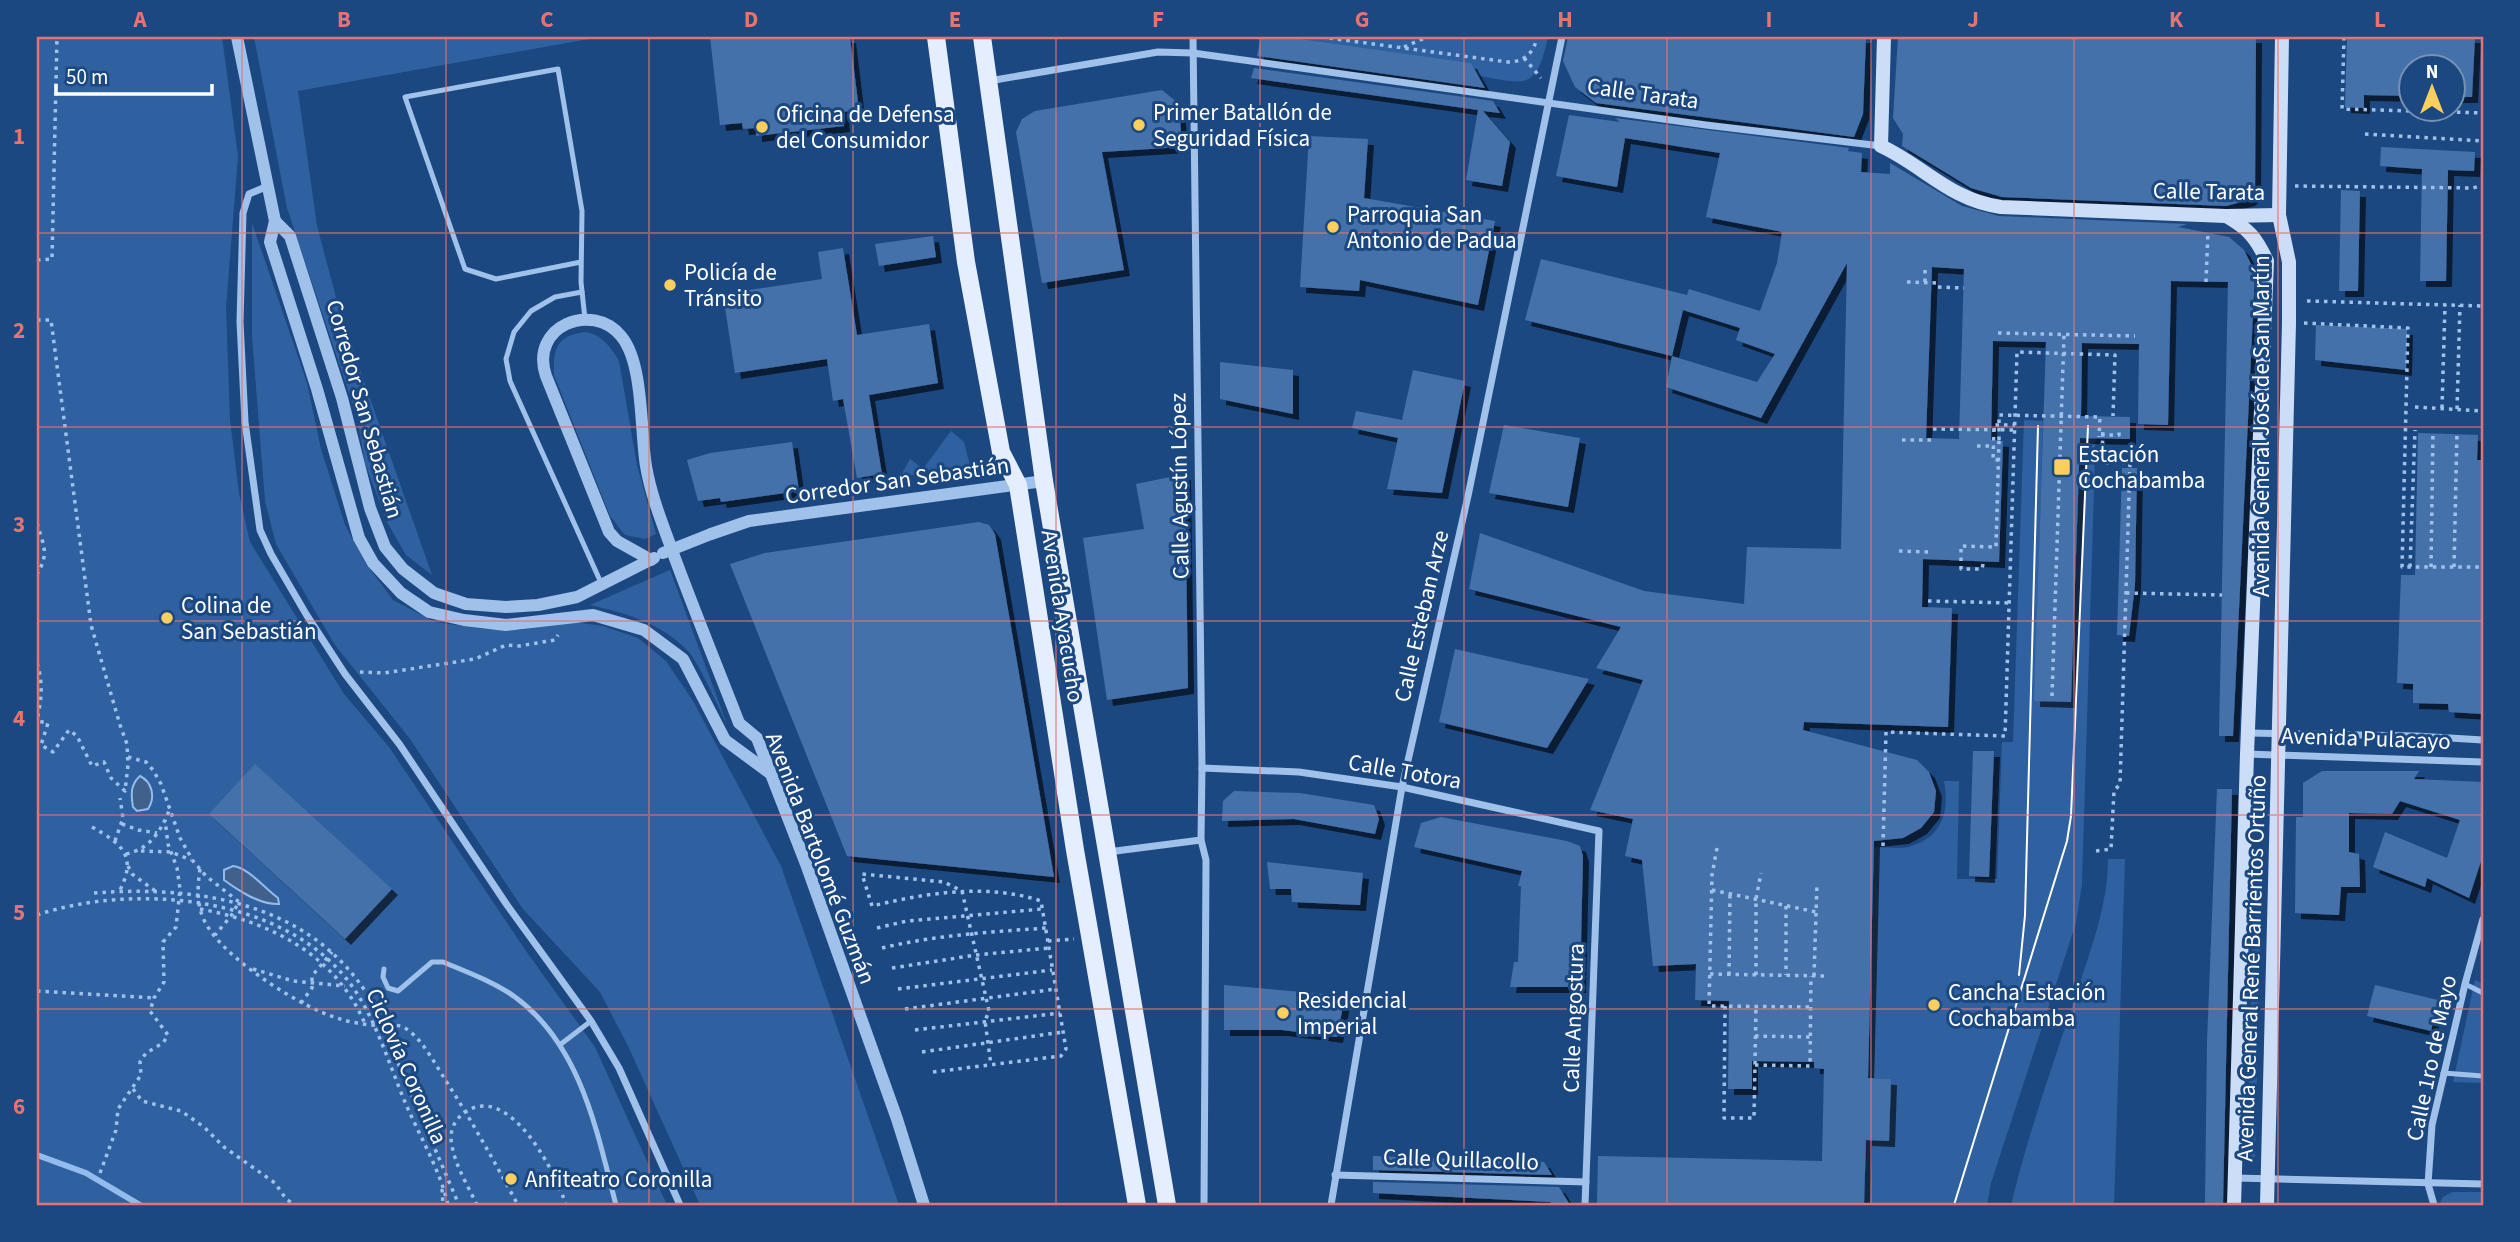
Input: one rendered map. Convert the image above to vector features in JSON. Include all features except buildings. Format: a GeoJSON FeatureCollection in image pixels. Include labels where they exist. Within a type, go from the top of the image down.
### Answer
{"type":"FeatureCollection","features":[{"type":"Feature","properties":{"kind":"main road","name":"Avenida Ayacucho"},"geometry":{"type":"LineString","coordinates":[[936,37],[968,275],[1002,452],[1018,485],[1090,937],[1137,1205]]}},
{"type":"Feature","properties":{"kind":"main road","name":"Avenida Ayacucho"},"geometry":{"type":"LineString","coordinates":[[982,37],[1044,481],[1167,1205]]}},
{"type":"Feature","properties":{"kind":"main road"},"geometry":{"type":"LineString","coordinates":[[1881,146],[1884,37]]}},
{"type":"Feature","properties":{"kind":"main road","name":"Avenida General José de San Martín"},"geometry":{"type":"LineString","coordinates":[[2280,733],[2289,323],[2289,262],[2279,215],[2282,37]]}},
{"type":"Feature","properties":{"kind":"main road","name":"Calle Tarata"},"geometry":{"type":"LineString","coordinates":[[1881,146],[1957,195],[1981,204],[2226,216],[2279,215]]}},
{"type":"Feature","properties":{"kind":"main road","name":"Avenida General José de San Martín"},"geometry":{"type":"LineString","coordinates":[[2226,216],[2244,226],[2256,239],[2267,261],[2249,733]]}},
{"type":"Feature","properties":{"kind":"main road","name":"Avenida General René Barrientos Ortuño"},"geometry":{"type":"LineString","coordinates":[[2234,1205],[2249,733]]}},
{"type":"Feature","properties":{"kind":"main road","name":"Avenida General René Barrientos Ortuño"},"geometry":{"type":"LineString","coordinates":[[2267,1205],[2280,733]]}},
{"type":"Feature","properties":{"kind":"street","name":"Corredor San Sebastián"},"geometry":{"type":"LineString","coordinates":[[237,37],[275,221],[270,242],[317,389],[355,526],[373,563],[401,593],[429,612],[506,625],[593,615],[644,631],[683,659],[725,740],[771,774]]}},
{"type":"Feature","properties":{"kind":"street","name":"Calle Agustín López"},"geometry":{"type":"LineString","coordinates":[[1193,37],[1201,841],[1206,860],[1204,1205]]}},
{"type":"Feature","properties":{"kind":"street","name":"Calle Esteban Arze"},"geometry":{"type":"LineString","coordinates":[[1331,1205],[1402,787],[1468,496],[1562,37]]}},
{"type":"Feature","properties":{"kind":"street","name":"Calle Tarata"},"geometry":{"type":"LineString","coordinates":[[988,81],[1158,52],[1193,53],[1706,125],[1881,146]]}},
{"type":"Feature","properties":{"kind":"street"},"geometry":{"type":"LineString","coordinates":[[268,186],[250,194],[243,213],[240,322],[245,422],[260,530],[271,554],[345,674],[400,745],[507,905],[591,1021],[619,1068],[680,1205]]}},
{"type":"Feature","properties":{"kind":"street","name":"Corredor San Sebastián"},"geometry":{"type":"LineString","coordinates":[[275,221],[290,236],[342,398],[370,508],[385,547],[403,569],[434,593],[466,604],[506,607],[538,605],[577,597],[663,553],[749,521],[1044,481]]}},
{"type":"Feature","properties":{"kind":"street","name":"Avenida Bartolomé Guzmán"},"geometry":{"type":"LineString","coordinates":[[586,321],[593,320],[608,325],[622,336],[634,360],[646,468],[662,522],[739,723],[757,738],[771,774],[897,1119],[924,1205]]}},
{"type":"Feature","properties":{"kind":"street"},"geometry":{"type":"LineString","coordinates":[[586,321],[568,324],[553,331],[544,347],[542,363],[609,532],[617,541],[651,560]]}},
{"type":"Feature","properties":{"kind":"street","name":"Avenida Pulacayo"},"geometry":{"type":"LineString","coordinates":[[2249,733],[2483,740]]}},
{"type":"Feature","properties":{"kind":"street","name":"Avenida Pulacayo"},"geometry":{"type":"LineString","coordinates":[[2247,754],[2483,762]]}},
{"type":"Feature","properties":{"kind":"street","name":"Calle Totora"},"geometry":{"type":"LineString","coordinates":[[1202,768],[1299,772],[1402,787],[1599,831]]}},
{"type":"Feature","properties":{"kind":"street","name":"Calle Angostura"},"geometry":{"type":"LineString","coordinates":[[1585,1205],[1599,831]]}},
{"type":"Feature","properties":{"kind":"street"},"geometry":{"type":"LineString","coordinates":[[1106,852],[1201,841]]}},
{"type":"Feature","properties":{"kind":"street","name":"Calle 1ro de Mayo"},"geometry":{"type":"LineString","coordinates":[[2434,1205],[2427,1184],[2432,1125],[2483,919]]}},
{"type":"Feature","properties":{"kind":"street","name":"Calle Quillacollo"},"geometry":{"type":"LineString","coordinates":[[1335,1175],[1586,1182]]}},
{"type":"Feature","properties":{"kind":"street"},"geometry":{"type":"LineString","coordinates":[[2235,1178],[2483,1184]]}},
{"type":"Feature","properties":{"kind":"lane"},"geometry":{"type":"LineString","coordinates":[[581,262],[496,279],[465,269],[405,97],[558,69],[582,211],[582,292],[586,321]]}},
{"type":"Feature","properties":{"kind":"lane"},"geometry":{"type":"LineString","coordinates":[[582,292],[555,297],[531,311],[514,332],[506,359],[510,381],[603,585]]}},
{"type":"Feature","properties":{"kind":"lane"},"geometry":{"type":"LineString","coordinates":[[384,969],[383,977],[388,988],[398,991],[432,962],[443,962],[515,997],[561,1044],[594,1121],[616,1205]]}},
{"type":"Feature","properties":{"kind":"lane"},"geometry":{"type":"LineString","coordinates":[[2465,984],[2483,993]]}},
{"type":"Feature","properties":{"kind":"lane"},"geometry":{"type":"LineString","coordinates":[[561,1044],[591,1021]]}},
{"type":"Feature","properties":{"kind":"lane"},"geometry":{"type":"LineString","coordinates":[[2443,1073],[2483,1076]]}},
{"type":"Feature","properties":{"kind":"path"},"geometry":{"type":"LineString","coordinates":[[37,260],[52,259],[57,37]]}},
{"type":"Feature","properties":{"kind":"path"},"geometry":{"type":"LineString","coordinates":[[1321,37],[1508,62],[1524,58],[1531,52],[1537,37]]}},
{"type":"Feature","properties":{"kind":"path"},"geometry":{"type":"LineString","coordinates":[[1348,37],[1353,41]]}},
{"type":"Feature","properties":{"kind":"path"},"geometry":{"type":"LineString","coordinates":[[1383,37],[1383,46]]}},
{"type":"Feature","properties":{"kind":"path"},"geometry":{"type":"LineString","coordinates":[[1402,48],[1427,37]]}},
{"type":"Feature","properties":{"kind":"path"},"geometry":{"type":"LineString","coordinates":[[2344,37],[2342,109],[2483,113]]}},
{"type":"Feature","properties":{"kind":"path"},"geometry":{"type":"LineString","coordinates":[[1524,58],[1536,74],[1552,88]]}},
{"type":"Feature","properties":{"kind":"path"},"geometry":{"type":"LineString","coordinates":[[2365,134],[2483,141]]}},
{"type":"Feature","properties":{"kind":"path"},"geometry":{"type":"LineString","coordinates":[[2279,185],[2473,188],[2483,185]]}},
{"type":"Feature","properties":{"kind":"path"},"geometry":{"type":"LineString","coordinates":[[2206,282],[2209,215]]}},
{"type":"Feature","properties":{"kind":"path"},"geometry":{"type":"LineString","coordinates":[[1925,267],[1925,282]]}},
{"type":"Feature","properties":{"kind":"path"},"geometry":{"type":"LineString","coordinates":[[1907,282],[1964,288]]}},
{"type":"Feature","properties":{"kind":"path"},"geometry":{"type":"LineString","coordinates":[[2289,300],[2483,306]]}},
{"type":"Feature","properties":{"kind":"path"},"geometry":{"type":"LineString","coordinates":[[2442,408],[2445,305]]}},
{"type":"Feature","properties":{"kind":"path"},"geometry":{"type":"LineString","coordinates":[[2457,409],[2460,305]]}},
{"type":"Feature","properties":{"kind":"path"},"geometry":{"type":"LineString","coordinates":[[37,320],[51,320],[91,625],[127,744],[125,791],[111,778],[104,762],[92,766],[77,736],[69,730],[53,752],[41,745],[48,723],[37,720],[42,699],[37,663]]}},
{"type":"Feature","properties":{"kind":"path"},"geometry":{"type":"LineString","coordinates":[[2289,323],[2408,328],[2402,567],[2483,567]]}},
{"type":"Feature","properties":{"kind":"path"},"geometry":{"type":"LineString","coordinates":[[1998,333],[2135,336]]}},
{"type":"Feature","properties":{"kind":"path"},"geometry":{"type":"LineString","coordinates":[[2052,696],[2064,335]]}},
{"type":"Feature","properties":{"kind":"path"},"geometry":{"type":"LineString","coordinates":[[1883,846],[1886,732],[2006,736],[2017,352],[2115,355],[2113,416]]}},
{"type":"Feature","properties":{"kind":"path"},"geometry":{"type":"LineString","coordinates":[[2415,407],[2482,411]]}},
{"type":"Feature","properties":{"kind":"path"},"geometry":{"type":"LineString","coordinates":[[1983,565],[1982,569],[1961,569],[1961,546],[1996,547],[1999,415],[2099,417],[2099,436],[2119,435],[2119,429]]}},
{"type":"Feature","properties":{"kind":"path"},"geometry":{"type":"LineString","coordinates":[[1998,460],[1993,460],[1994,425],[2015,428]]}},
{"type":"Feature","properties":{"kind":"path"},"geometry":{"type":"LineString","coordinates":[[1933,429],[2015,428]]}},
{"type":"Feature","properties":{"kind":"path"},"geometry":{"type":"LineString","coordinates":[[2096,851],[2111,849],[2114,791],[2120,784],[2130,463],[2102,463],[2103,428]]}},
{"type":"Feature","properties":{"kind":"path"},"geometry":{"type":"LineString","coordinates":[[2410,567],[2415,430]]}},
{"type":"Feature","properties":{"kind":"path"},"geometry":{"type":"LineString","coordinates":[[2431,567],[2433,431]]}},
{"type":"Feature","properties":{"kind":"path"},"geometry":{"type":"LineString","coordinates":[[2454,567],[2456,432]]}},
{"type":"Feature","properties":{"kind":"path"},"geometry":{"type":"LineString","coordinates":[[1902,440],[1933,440]]}},
{"type":"Feature","properties":{"kind":"path"},"geometry":{"type":"LineString","coordinates":[[1977,446],[1993,446]]}},
{"type":"Feature","properties":{"kind":"path"},"geometry":{"type":"LineString","coordinates":[[37,523],[45,559],[37,574]]}},
{"type":"Feature","properties":{"kind":"path"},"geometry":{"type":"LineString","coordinates":[[1899,551],[1930,552]]}},
{"type":"Feature","properties":{"kind":"path"},"geometry":{"type":"LineString","coordinates":[[2126,593],[2222,595]]}},
{"type":"Feature","properties":{"kind":"path"},"geometry":{"type":"LineString","coordinates":[[1928,601],[2010,603]]}},
{"type":"Feature","properties":{"kind":"path"},"geometry":{"type":"LineString","coordinates":[[345,674],[367,671],[384,673],[475,659],[506,645],[519,646],[555,640],[570,616]]}},
{"type":"Feature","properties":{"kind":"path"},"geometry":{"type":"LineString","coordinates":[[128,757],[146,762],[153,770],[161,784],[180,838],[193,861],[239,902]]}},
{"type":"Feature","properties":{"kind":"path"},"geometry":{"type":"LineString","coordinates":[[115,841],[122,824],[123,808],[120,798]]}},
{"type":"Feature","properties":{"kind":"path"},"geometry":{"type":"LineString","coordinates":[[139,851],[146,847],[158,832],[169,811]]}},
{"type":"Feature","properties":{"kind":"path"},"geometry":{"type":"LineString","coordinates":[[100,1173],[116,1130],[118,1108],[141,1075],[140,1062],[146,1053],[163,1043],[168,1035],[150,1011],[164,982],[163,942],[176,927],[180,880],[165,820]]}},
{"type":"Feature","properties":{"kind":"path"},"geometry":{"type":"LineString","coordinates":[[122,824],[138,831],[158,832]]}},
{"type":"Feature","properties":{"kind":"path"},"geometry":{"type":"LineString","coordinates":[[92,827],[115,841],[126,854],[125,876],[119,892]]}},
{"type":"Feature","properties":{"kind":"path"},"geometry":{"type":"LineString","coordinates":[[1717,848],[1712,890],[1709,1006],[1811,1007]]}},
{"type":"Feature","properties":{"kind":"path"},"geometry":{"type":"LineString","coordinates":[[126,854],[139,851],[171,852],[193,861]]}},
{"type":"Feature","properties":{"kind":"path"},"geometry":{"type":"LineString","coordinates":[[126,864],[132,874],[160,893]]}},
{"type":"Feature","properties":{"kind":"path"},"geometry":{"type":"LineString","coordinates":[[200,869],[198,903],[210,930],[250,967],[301,1003],[339,1019],[373,1025],[398,1025],[415,1037],[466,1111],[518,1205]]}},
{"type":"Feature","properties":{"kind":"path"},"geometry":{"type":"LineString","coordinates":[[1756,975],[1756,899],[1761,873]]}},
{"type":"Feature","properties":{"kind":"path"},"geometry":{"type":"LineString","coordinates":[[933,1072],[990,1065],[1061,1056],[1066,1049],[1041,901],[1021,894],[961,891],[905,898],[872,906],[862,874],[944,882],[961,891],[989,1011],[985,1021],[990,1065]]}},
{"type":"Feature","properties":{"kind":"path"},"geometry":{"type":"LineString","coordinates":[[1755,1065],[1811,1066],[1817,884]]}},
{"type":"Feature","properties":{"kind":"path"},"geometry":{"type":"LineString","coordinates":[[1712,890],[1816,912]]}},
{"type":"Feature","properties":{"kind":"path"},"geometry":{"type":"LineString","coordinates":[[94,893],[160,893],[239,902],[297,926],[332,953],[362,984],[367,993],[459,1205]]}},
{"type":"Feature","properties":{"kind":"path"},"geometry":{"type":"LineString","coordinates":[[1729,975],[1730,893]]}},
{"type":"Feature","properties":{"kind":"path","name":"Ciclovía Coronilla"},"geometry":{"type":"LineString","coordinates":[[37,915],[102,901],[178,901],[235,911],[290,933],[345,976],[366,1006],[448,1205]]}},
{"type":"Feature","properties":{"kind":"path"},"geometry":{"type":"LineString","coordinates":[[215,935],[239,902]]}},
{"type":"Feature","properties":{"kind":"path"},"geometry":{"type":"LineString","coordinates":[[1786,906],[1786,975]]}},
{"type":"Feature","properties":{"kind":"path"},"geometry":{"type":"LineString","coordinates":[[877,928],[907,920],[1042,908]]}},
{"type":"Feature","properties":{"kind":"path"},"geometry":{"type":"LineString","coordinates":[[200,909],[231,916],[274,932],[302,948],[345,986],[365,1024]]}},
{"type":"Feature","properties":{"kind":"path"},"geometry":{"type":"LineString","coordinates":[[882,948],[970,933],[1046,928]]}},
{"type":"Feature","properties":{"kind":"path"},"geometry":{"type":"LineString","coordinates":[[1048,942],[1090,937]]}},
{"type":"Feature","properties":{"kind":"path"},"geometry":{"type":"LineString","coordinates":[[892,968],[976,955],[1049,948]]}},
{"type":"Feature","properties":{"kind":"path"},"geometry":{"type":"LineString","coordinates":[[301,1003],[309,993],[313,976],[332,953]]}},
{"type":"Feature","properties":{"kind":"path"},"geometry":{"type":"LineString","coordinates":[[250,967],[293,981],[345,986],[367,993]]}},
{"type":"Feature","properties":{"kind":"path"},"geometry":{"type":"LineString","coordinates":[[898,989],[1053,970]]}},
{"type":"Feature","properties":{"kind":"path"},"geometry":{"type":"LineString","coordinates":[[1710,974],[1827,975]]}},
{"type":"Feature","properties":{"kind":"path"},"geometry":{"type":"LineString","coordinates":[[905,1009],[1056,989]]}},
{"type":"Feature","properties":{"kind":"path"},"geometry":{"type":"LineString","coordinates":[[37,991],[155,998]]}},
{"type":"Feature","properties":{"kind":"path"},"geometry":{"type":"LineString","coordinates":[[1725,1006],[1724,1118],[1754,1118],[1756,1006]]}},
{"type":"Feature","properties":{"kind":"path"},"geometry":{"type":"LineString","coordinates":[[915,1030],[1060,1013]]}},
{"type":"Feature","properties":{"kind":"path"},"geometry":{"type":"LineString","coordinates":[[922,1052],[1063,1032]]}},
{"type":"Feature","properties":{"kind":"path"},"geometry":{"type":"LineString","coordinates":[[1755,1036],[1811,1037]]}},
{"type":"Feature","properties":{"kind":"path"},"geometry":{"type":"LineString","coordinates":[[133,1088],[142,1101],[181,1111],[204,1127],[224,1147],[275,1183],[286,1199],[295,1205]]}},
{"type":"Feature","properties":{"kind":"path"},"geometry":{"type":"LineString","coordinates":[[477,1205],[456,1162],[450,1133],[457,1119],[466,1111],[478,1107],[493,1108],[505,1113],[517,1123],[549,1163],[566,1205]]}},
{"type":"Feature","properties":{"kind":"path"},"geometry":{"type":"LineString","coordinates":[[442,1187],[443,1205]]}},
{"type":"Feature","properties":{"kind":"shaded area","name":"Colina de San Sebastián"},"geometry":{"type":"Polygon","coordinates":[[[37,37],[222,37],[238,156],[226,308],[230,420],[239,493],[250,542],[344,694],[389,747],[526,951],[595,1047],[667,1205],[37,1205],[37,37]]]}},
{"type":"Feature","properties":{"kind":"shaded area"},"geometry":{"type":"Polygon","coordinates":[[[254,37],[589,39],[298,91],[317,226],[341,316],[432,575],[406,555],[387,522],[365,463],[357,417],[287,208],[254,37]]]}},
{"type":"Feature","properties":{"kind":"shaded area"},"geometry":{"type":"Polygon","coordinates":[[[1287,37],[1548,37],[1544,55],[1534,75],[1527,80],[1508,81],[1479,76],[1470,63],[1287,37]]]}},
{"type":"Feature","properties":{"kind":"shaded area"},"geometry":{"type":"Polygon","coordinates":[[[252,223],[307,383],[321,449],[345,525],[366,564],[393,600],[435,622],[484,629],[520,630],[574,622],[603,626],[638,638],[666,661],[693,701],[781,866],[899,1205],[700,1205],[628,1046],[600,992],[523,909],[410,739],[335,645],[276,544],[265,501],[252,336],[252,223]]]}},
{"type":"Feature","properties":{"kind":"shaded area"},"geometry":{"type":"Polygon","coordinates":[[[586,332],[606,342],[619,361],[637,465],[656,534],[645,539],[625,535],[610,516],[554,375],[554,357],[559,344],[569,336],[586,332]]]}},
{"type":"Feature","properties":{"kind":"shaded area"},"geometry":{"type":"Polygon","coordinates":[[[2024,420],[2043,421],[2035,701],[2071,702],[2080,422],[2096,423],[2082,884],[2076,923],[1991,1183],[1987,1205],[1864,1205],[1866,1140],[1889,1141],[1891,1079],[1868,1078],[1874,847],[1908,847],[1929,837],[1941,822],[1944,813],[1944,781],[1959,781],[1957,879],[1997,879],[2002,742],[2013,742],[2024,420]]]}},
{"type":"Feature","properties":{"kind":"shaded area"},"geometry":{"type":"Polygon","coordinates":[[[951,431],[964,442],[970,466],[900,477],[910,459],[923,469],[951,431]]]}},
{"type":"Feature","properties":{"kind":"shaded area"},"geometry":{"type":"Polygon","coordinates":[[[670,570],[727,724],[697,665],[678,641],[655,626],[590,605],[670,570]]]}},
{"type":"Feature","properties":{"kind":"shaded area"},"geometry":{"type":"Polygon","coordinates":[[[140,776],[150,786],[152,800],[148,809],[137,811],[133,807],[132,790],[140,776]]]}},
{"type":"Feature","properties":{"kind":"shaded area"},"geometry":{"type":"Polygon","coordinates":[[[2108,859],[2125,859],[2114,1205],[2011,1205],[2033,1126],[2097,928],[2105,894],[2108,859]]]}},
{"type":"Feature","properties":{"kind":"shaded area"},"geometry":{"type":"Polygon","coordinates":[[[233,866],[245,870],[256,879],[278,898],[279,904],[257,900],[224,880],[224,870],[233,866]]]}},
{"type":"Feature","properties":{"kind":"shaded area"},"geometry":{"type":"Polygon","coordinates":[[[2253,910],[2261,910],[2255,1158],[2247,1158],[2253,910]]]}},
{"type":"Feature","properties":{"kind":"shaded area"},"geometry":{"type":"Polygon","coordinates":[[[2475,980],[2483,984],[2483,1083],[2453,1082],[2475,980]]]}},
{"type":"Feature","properties":{"kind":"shaded area"},"geometry":{"type":"Polygon","coordinates":[[[2452,1192],[2483,1192],[2483,1205],[2439,1205],[2443,1197],[2452,1192]]]}},
{"type":"Feature","properties":{"kind":"waterway"},"geometry":{"type":"LineString","coordinates":[[37,1155],[86,1173],[140,1205]]}},
{"type":"Feature","properties":{"kind":"tram line"},"geometry":{"type":"LineString","coordinates":[[2019,975],[2025,915],[2038,426]]}},
{"type":"Feature","properties":{"kind":"tram line"},"geometry":{"type":"LineString","coordinates":[[1954,1205],[2067,841],[2071,816],[2088,426]]}},
{"type":"Feature","properties":{"kind":"place","name":"Primer Batallón de Seguridad Física"},"geometry":{"type":"Point","coordinates":[1139,125]}},
{"type":"Feature","properties":{"kind":"place","name":"Oficina de Defensa del Consumidor"},"geometry":{"type":"Point","coordinates":[762,127]}},
{"type":"Feature","properties":{"kind":"place","name":"Parroquia San Antonio de Padua"},"geometry":{"type":"Point","coordinates":[1333,227]}},
{"type":"Feature","properties":{"kind":"place","name":"Policía de Tránsito"},"geometry":{"type":"Point","coordinates":[670,285]}},
{"type":"Feature","properties":{"kind":"place","name":"Estación Cochabamba"},"geometry":{"type":"Point","coordinates":[2062,467]}},
{"type":"Feature","properties":{"kind":"place","name":"Colina de San Sebastián"},"geometry":{"type":"Point","coordinates":[167,618]}},
{"type":"Feature","properties":{"kind":"place","name":"Cancha Estación Cochabamba"},"geometry":{"type":"Point","coordinates":[1934,1005]}},
{"type":"Feature","properties":{"kind":"place","name":"Residencial Imperial"},"geometry":{"type":"Point","coordinates":[1283,1013]}},
{"type":"Feature","properties":{"kind":"place","name":"Anfiteatro Coronilla"},"geometry":{"type":"Point","coordinates":[511,1179]}}]}
